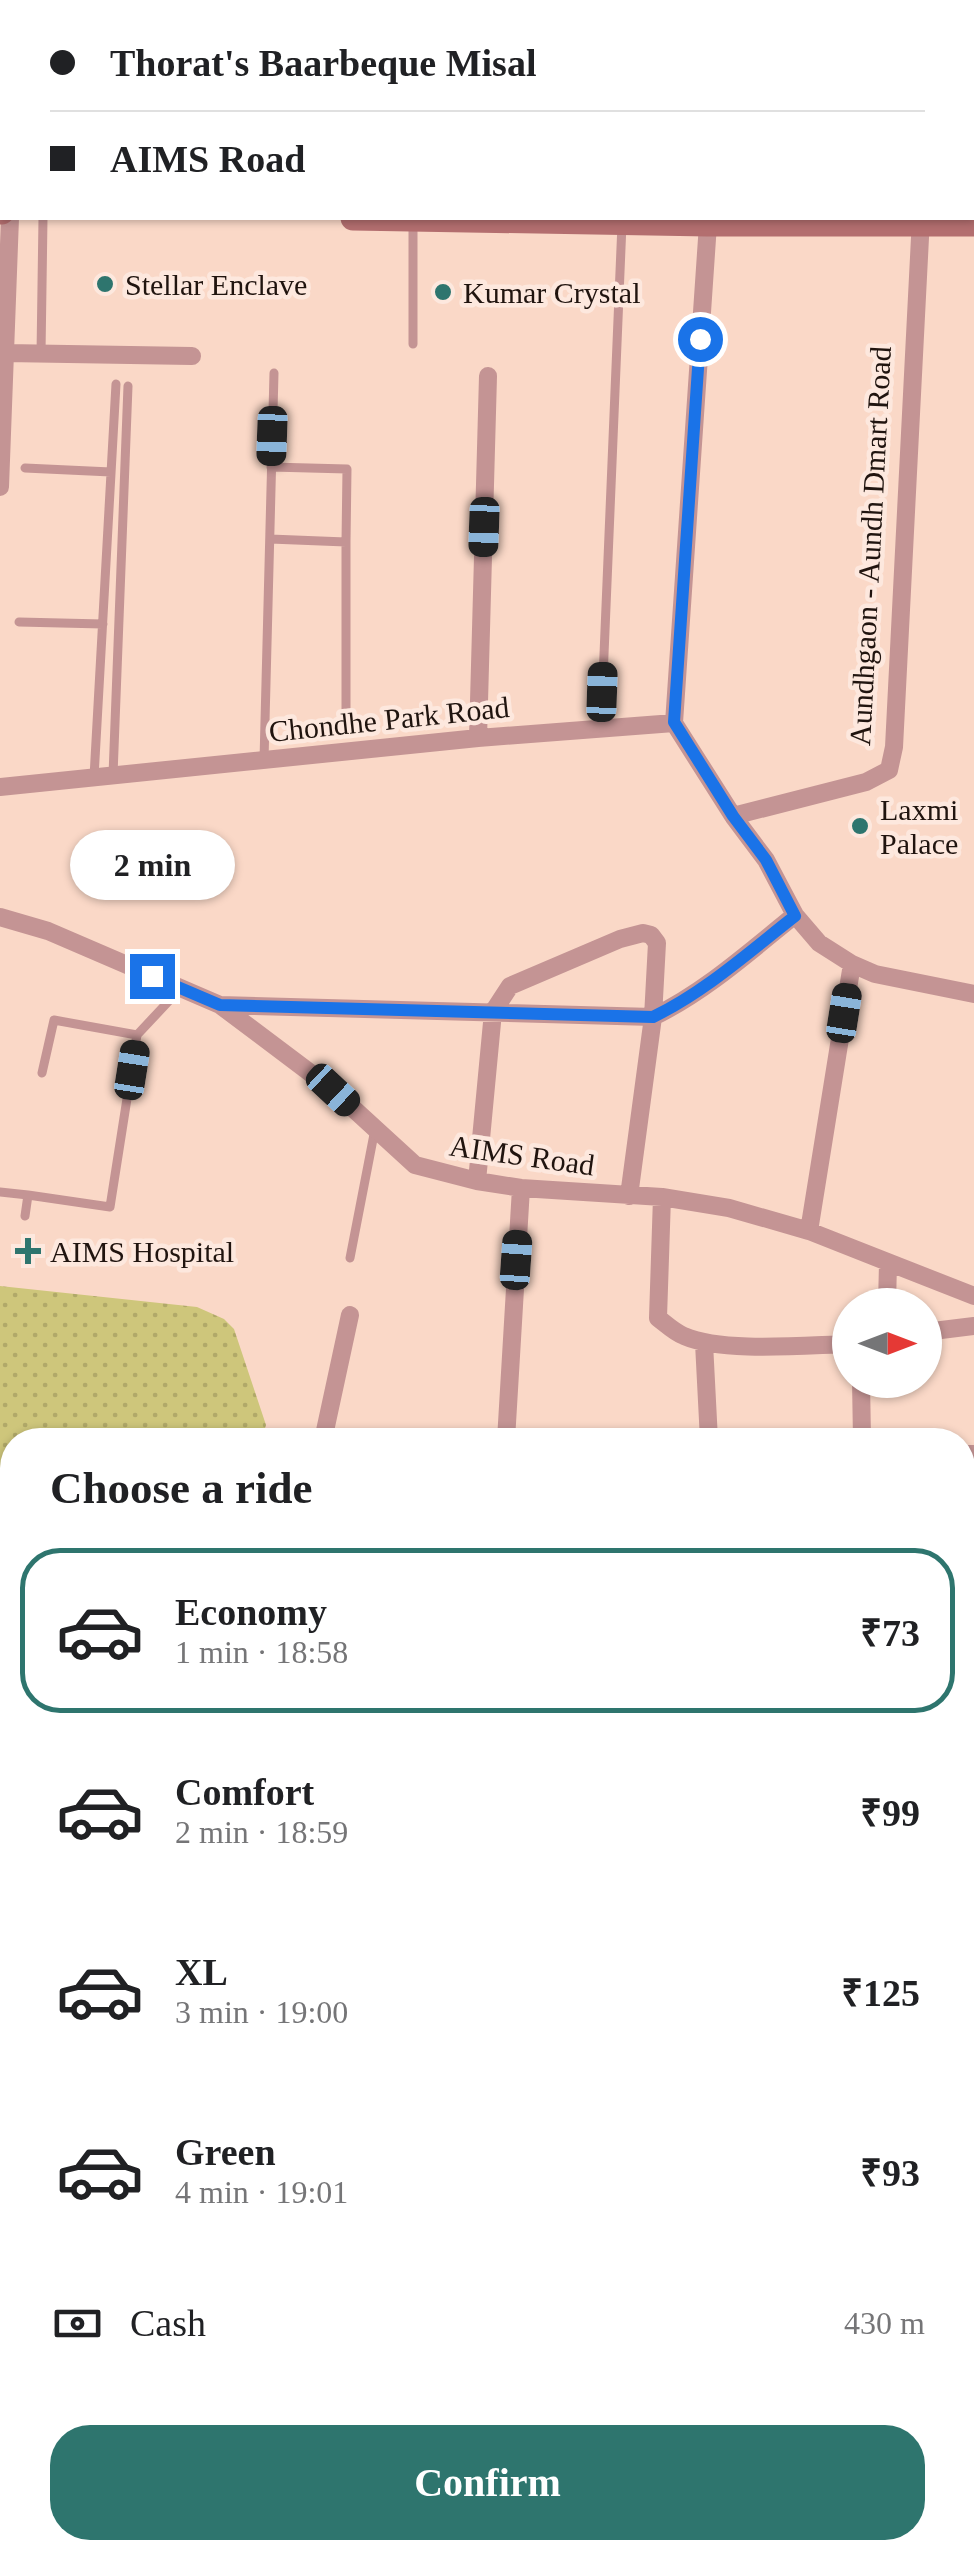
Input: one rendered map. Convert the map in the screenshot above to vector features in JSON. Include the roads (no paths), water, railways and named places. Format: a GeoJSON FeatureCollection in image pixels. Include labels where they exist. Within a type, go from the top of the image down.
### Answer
{"type":"FeatureCollection","features":[{"type":"Feature","properties":{"kind":"main road"},"geometry":{"type":"LineString","coordinates":[[518,220],[708,224],[830,220]]}},
{"type":"Feature","properties":{"kind":"street"},"geometry":{"type":"LineString","coordinates":[[0,487],[10,220]]}},
{"type":"Feature","properties":{"kind":"street","name":"Aundhgaon - Aundh Dmart Road"},"geometry":{"type":"LineString","coordinates":[[733,816],[866,782],[889,770],[953,220]]}},
{"type":"Feature","properties":{"kind":"street"},"geometry":{"type":"LineString","coordinates":[[708,224],[674,722],[733,816],[766,860],[795,916],[819,943],[876,974],[974,994]]}},
{"type":"Feature","properties":{"kind":"street"},"geometry":{"type":"LineString","coordinates":[[6,353],[192,356]]}},
{"type":"Feature","properties":{"kind":"street"},"geometry":{"type":"LineString","coordinates":[[478,738],[488,376]]}},
{"type":"Feature","properties":{"kind":"street","name":"Chondhe Park Road"},"geometry":{"type":"LineString","coordinates":[[0,787],[601,726],[674,722]]}},
{"type":"Feature","properties":{"kind":"street"},"geometry":{"type":"LineString","coordinates":[[220,1005],[653,1017],[715,979],[795,916]]}},
{"type":"Feature","properties":{"kind":"street","name":"AIMS Road"},"geometry":{"type":"LineString","coordinates":[[0,918],[48,930],[220,1005],[333,1090],[415,1165],[521,1188],[662,1197],[729,1208],[808,1231],[974,1296]]}},
{"type":"Feature","properties":{"kind":"street"},"geometry":{"type":"LineString","coordinates":[[478,1181],[493,1012],[510,986],[643,933],[656,942],[653,1017],[630,1196]]}},
{"type":"Feature","properties":{"kind":"street"},"geometry":{"type":"LineString","coordinates":[[808,1231],[852,964]]}},
{"type":"Feature","properties":{"kind":"street"},"geometry":{"type":"LineString","coordinates":[[507,1428],[521,1188]]}},
{"type":"Feature","properties":{"kind":"street"},"geometry":{"type":"LineString","coordinates":[[662,1197],[658,1318],[679,1335],[704,1343],[832,1344]]}},
{"type":"Feature","properties":{"kind":"street"},"geometry":{"type":"LineString","coordinates":[[888,1263],[888,1288]]}},
{"type":"Feature","properties":{"kind":"street"},"geometry":{"type":"LineString","coordinates":[[326,1428],[350,1315]]}},
{"type":"Feature","properties":{"kind":"street"},"geometry":{"type":"LineString","coordinates":[[942,1330],[974,1326]]}},
{"type":"Feature","properties":{"kind":"street"},"geometry":{"type":"LineString","coordinates":[[704,1343],[708,1428]]}},
{"type":"Feature","properties":{"kind":"street"},"geometry":{"type":"LineString","coordinates":[[861,1398],[862,1428]]}},
{"type":"Feature","properties":{"kind":"lane"},"geometry":{"type":"LineString","coordinates":[[42,354],[44,220]]}},
{"type":"Feature","properties":{"kind":"lane"},"geometry":{"type":"LineString","coordinates":[[413,220],[413,344]]}},
{"type":"Feature","properties":{"kind":"lane"},"geometry":{"type":"LineString","coordinates":[[601,726],[622,222]]}},
{"type":"Feature","properties":{"kind":"lane"},"geometry":{"type":"LineString","coordinates":[[264,760],[274,373]]}},
{"type":"Feature","properties":{"kind":"lane"},"geometry":{"type":"LineString","coordinates":[[104,776],[103,624],[116,384]]}},
{"type":"Feature","properties":{"kind":"lane"},"geometry":{"type":"LineString","coordinates":[[104,776],[128,386]]}},
{"type":"Feature","properties":{"kind":"lane"},"geometry":{"type":"LineString","coordinates":[[272,466],[348,470],[346,725]]}},
{"type":"Feature","properties":{"kind":"lane"},"geometry":{"type":"LineString","coordinates":[[25,468],[111,472]]}},
{"type":"Feature","properties":{"kind":"lane"},"geometry":{"type":"LineString","coordinates":[[270,539],[346,542]]}},
{"type":"Feature","properties":{"kind":"lane"},"geometry":{"type":"LineString","coordinates":[[19,622],[103,624]]}},
{"type":"Feature","properties":{"kind":"lane"},"geometry":{"type":"LineString","coordinates":[[0,1192],[110,1207],[137,1035],[180,988]]}},
{"type":"Feature","properties":{"kind":"lane"},"geometry":{"type":"LineString","coordinates":[[42,1073],[54,1020],[137,1035]]}},
{"type":"Feature","properties":{"kind":"lane"},"geometry":{"type":"LineString","coordinates":[[350,1258],[375,1129]]}},
{"type":"Feature","properties":{"kind":"lane"},"geometry":{"type":"LineString","coordinates":[[25,1216],[28,1195]]}},
{"type":"Feature","properties":{"kind":"place","name":"Stellar Enclave"},"geometry":{"type":"Point","coordinates":[105,284]}},
{"type":"Feature","properties":{"kind":"place","name":"Kumar Crystal"},"geometry":{"type":"Point","coordinates":[443,292]}},
{"type":"Feature","properties":{"kind":"place","name":"Laxmi Palace"},"geometry":{"type":"Point","coordinates":[860,826]}},
{"type":"Feature","properties":{"kind":"place","name":"AIMS Hospital"},"geometry":{"type":"Point","coordinates":[28,1251]}}]}
